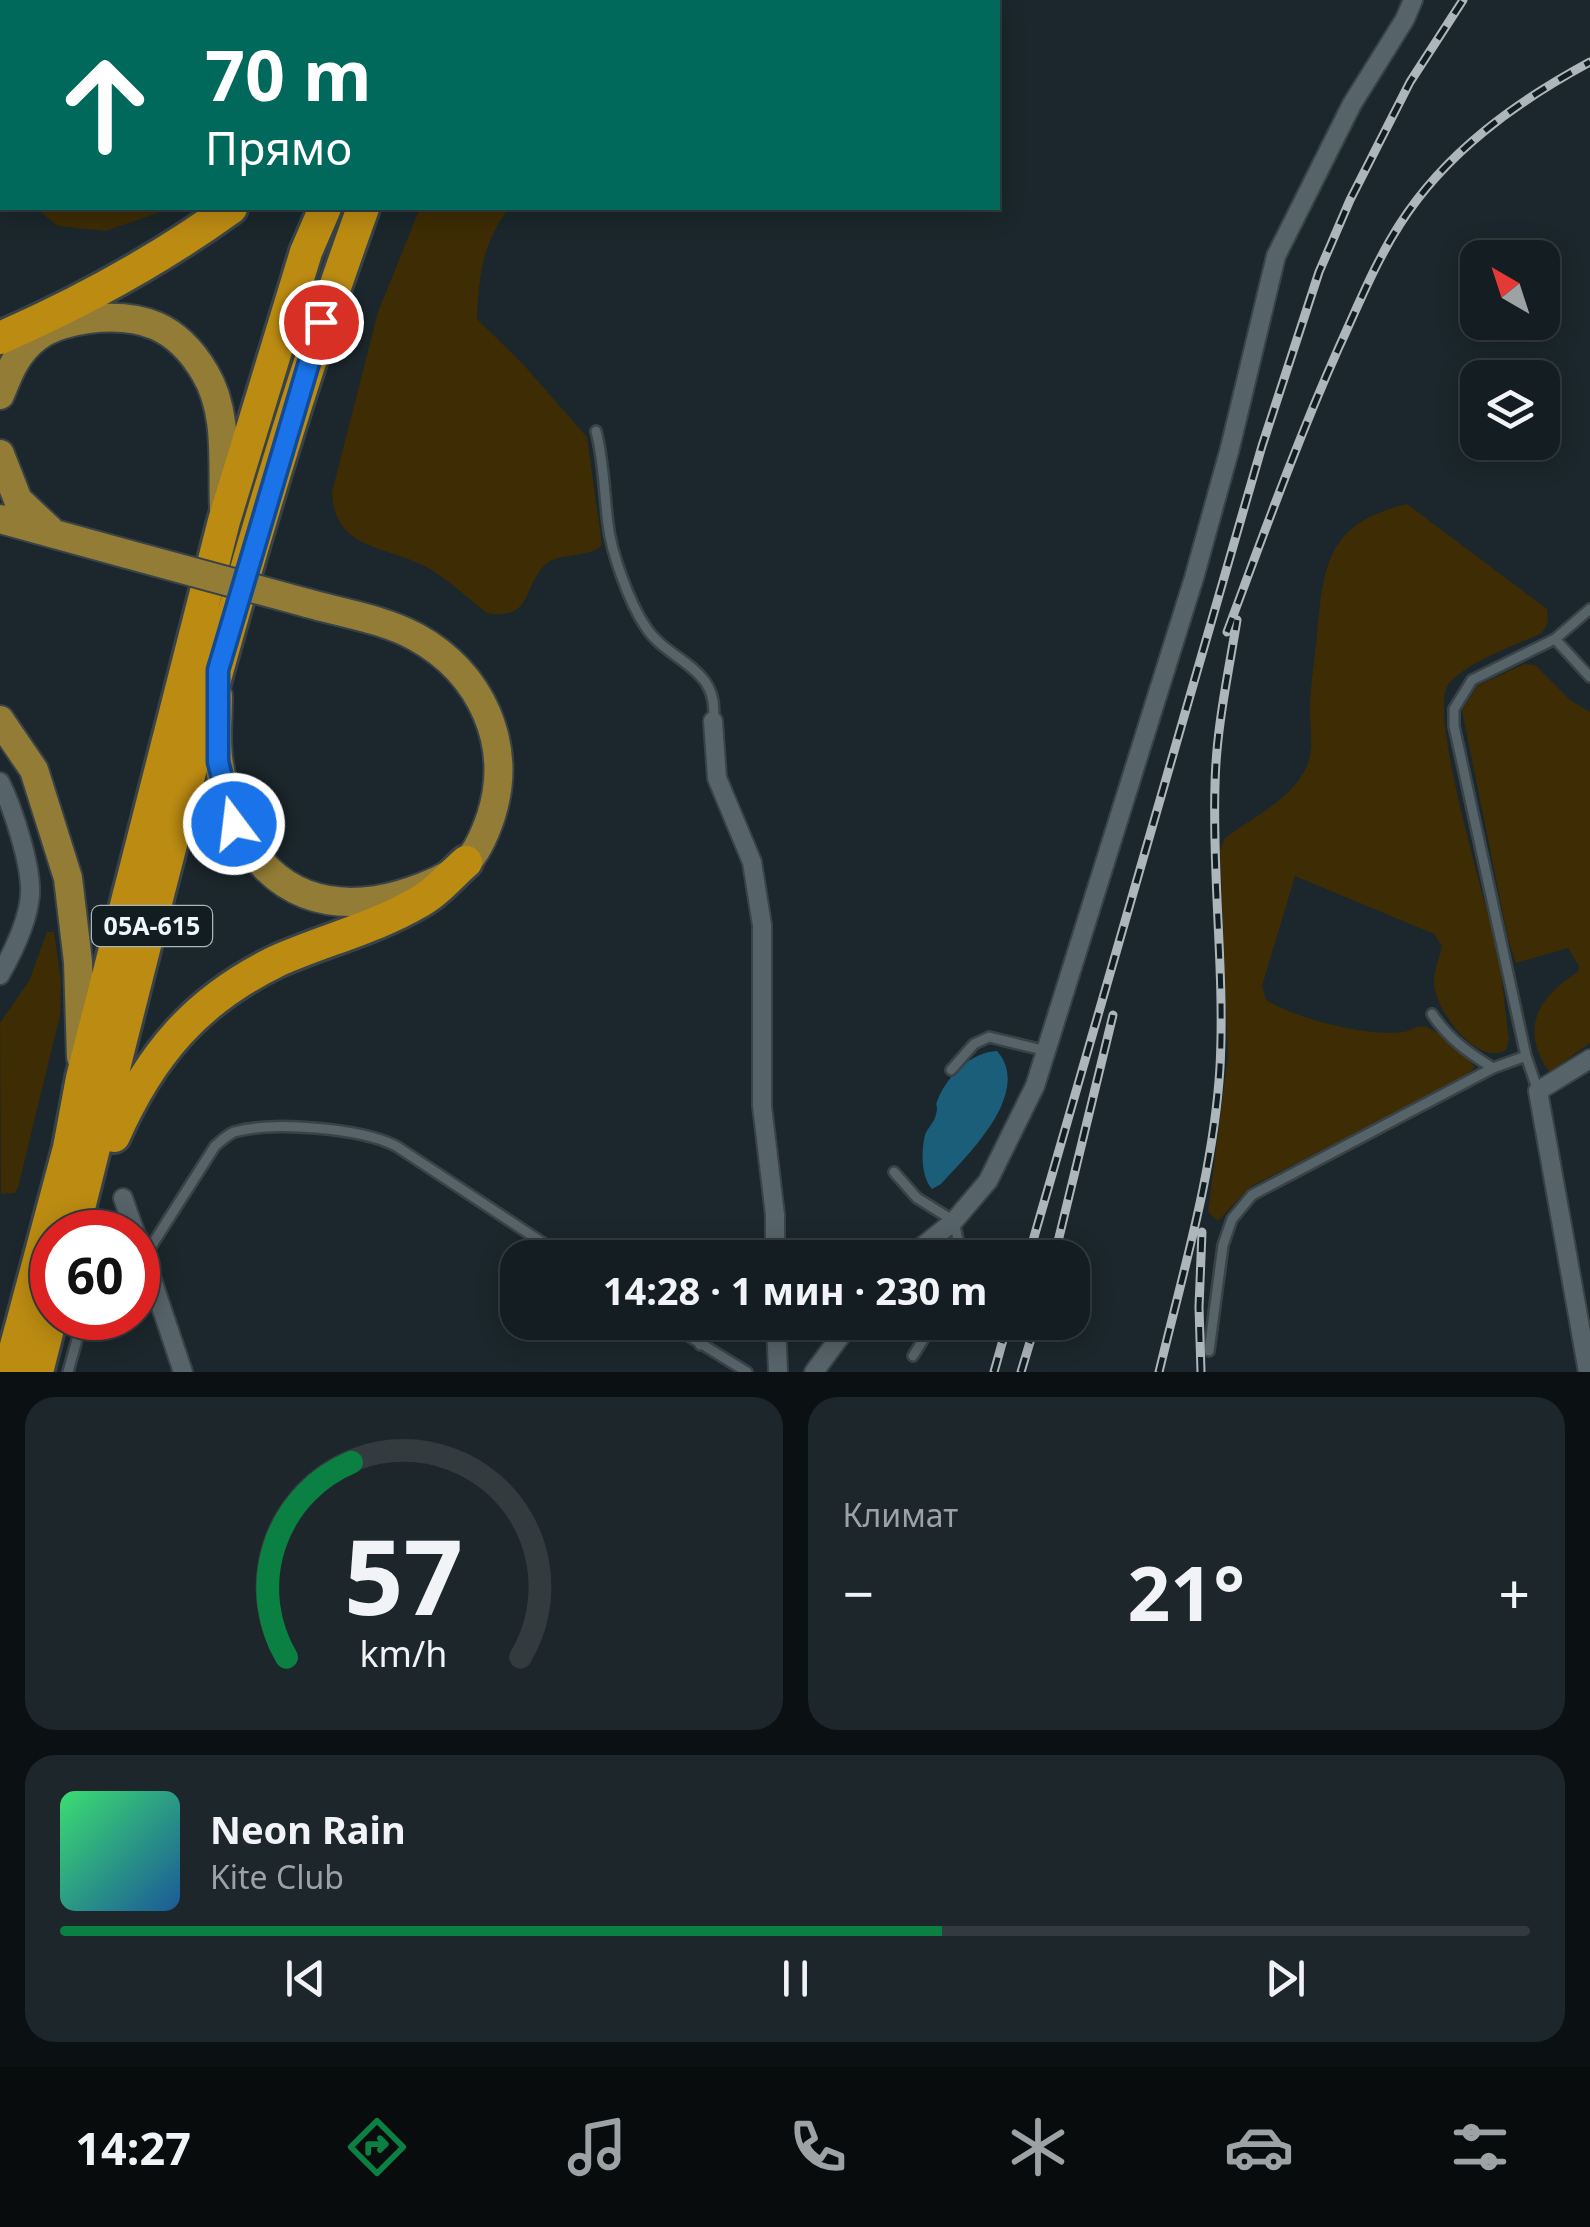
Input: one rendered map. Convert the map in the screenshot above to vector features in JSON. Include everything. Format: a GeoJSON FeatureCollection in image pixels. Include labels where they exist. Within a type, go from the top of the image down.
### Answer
{"type":"FeatureCollection","features":[{"type":"Feature","properties":{"kind":"highway"},"geometry":{"type":"LineString","coordinates":[[0,338],[49,317],[228,210]]}},
{"type":"Feature","properties":{"kind":"highway","name":"05А-615"},"geometry":{"type":"LineString","coordinates":[[9,1372],[69,1148],[82,1078],[224,521],[301,268],[323,210]]}},
{"type":"Feature","properties":{"kind":"highway","name":"05А-615"},"geometry":{"type":"LineString","coordinates":[[78,1210],[218,670],[321,322],[362,210]]}},
{"type":"Feature","properties":{"kind":"highway"},"geometry":{"type":"LineString","coordinates":[[85,1182],[112,1140],[142,1080],[181,1026],[205,1006],[276,962],[422,901],[466,862]]}},
{"type":"Feature","properties":{"kind":"highway"},"geometry":{"type":"LineString","coordinates":[[38,1372],[45,1340]]}},
{"type":"Feature","properties":{"kind":"main road"},"geometry":{"type":"LineString","coordinates":[[0,394],[12,363],[39,336],[75,321],[118,316],[158,325],[185,344],[208,376],[222,418],[224,521]]}},
{"type":"Feature","properties":{"kind":"main road"},"geometry":{"type":"LineString","coordinates":[[0,454],[18,500],[54,534]]}},
{"type":"Feature","properties":{"kind":"main road"},"geometry":{"type":"LineString","coordinates":[[0,519],[382,624],[414,636],[442,655],[482,700],[495,732],[498,793],[485,834],[466,862],[415,891],[362,902],[322,901],[290,886],[253,856],[234,824],[218,762],[218,670]]}},
{"type":"Feature","properties":{"kind":"main road"},"geometry":{"type":"LineString","coordinates":[[0,720],[34,770],[68,878],[78,962],[82,1078]]}},
{"type":"Feature","properties":{"kind":"street"},"geometry":{"type":"LineString","coordinates":[[931,1240],[954,1222],[988,1181],[1035,1086],[1194,578],[1276,256],[1352,104],[1413,0]]}},
{"type":"Feature","properties":{"kind":"street"},"geometry":{"type":"LineString","coordinates":[[713,720],[718,778],[752,862],[762,925],[762,1106],[775,1240]]}},
{"type":"Feature","properties":{"kind":"street"},"geometry":{"type":"LineString","coordinates":[[0,782],[21,841],[30,894],[15,946],[0,975]]}},
{"type":"Feature","properties":{"kind":"street"},"geometry":{"type":"LineString","coordinates":[[1588,1372],[1538,1091],[1590,1059]]}},
{"type":"Feature","properties":{"kind":"street"},"geometry":{"type":"LineString","coordinates":[[122,1198],[127,1210]]}},
{"type":"Feature","properties":{"kind":"street"},"geometry":{"type":"LineString","coordinates":[[160,1304],[183,1372]]}},
{"type":"Feature","properties":{"kind":"street"},"geometry":{"type":"LineString","coordinates":[[777,1340],[778,1372]]}},
{"type":"Feature","properties":{"kind":"street"},"geometry":{"type":"LineString","coordinates":[[814,1372],[838,1340]]}},
{"type":"Feature","properties":{"kind":"lane"},"geometry":{"type":"LineString","coordinates":[[596,431],[606,479],[610,534],[642,622],[654,638],[691,666],[708,686],[716,702],[713,720]]}},
{"type":"Feature","properties":{"kind":"lane"},"geometry":{"type":"LineString","coordinates":[[1538,1091],[1526,1056],[1458,746],[1454,708],[1472,680],[1554,639],[1590,609]]}},
{"type":"Feature","properties":{"kind":"lane"},"geometry":{"type":"LineString","coordinates":[[1554,639],[1590,677]]}},
{"type":"Feature","properties":{"kind":"lane"},"geometry":{"type":"LineString","coordinates":[[1432,1014],[1462,1049],[1493,1068]]}},
{"type":"Feature","properties":{"kind":"lane"},"geometry":{"type":"LineString","coordinates":[[952,1070],[974,1044],[990,1037],[1047,1051]]}},
{"type":"Feature","properties":{"kind":"lane"},"geometry":{"type":"LineString","coordinates":[[1209,1351],[1223,1245],[1232,1219],[1252,1195],[1493,1068],[1526,1056]]}},
{"type":"Feature","properties":{"kind":"lane"},"geometry":{"type":"LineString","coordinates":[[160,1232],[216,1146],[228,1136],[251,1130],[314,1128],[368,1136],[396,1146],[539,1240]]}},
{"type":"Feature","properties":{"kind":"lane"},"geometry":{"type":"LineString","coordinates":[[894,1172],[917,1198],[954,1222],[958,1240]]}},
{"type":"Feature","properties":{"kind":"lane"},"geometry":{"type":"LineString","coordinates":[[68,1372],[77,1340]]}},
{"type":"Feature","properties":{"kind":"lane"},"geometry":{"type":"LineString","coordinates":[[693,1340],[747,1372]]}},
{"type":"Feature","properties":{"kind":"lane"},"geometry":{"type":"LineString","coordinates":[[700,1345],[703,1340]]}},
{"type":"Feature","properties":{"kind":"lane"},"geometry":{"type":"LineString","coordinates":[[913,1356],[923,1340]]}},
{"type":"Feature","properties":{"kind":"shaded area"},"geometry":{"type":"Polygon","coordinates":[[[38,210],[166,210],[105,231],[58,226],[38,210]]]}},
{"type":"Feature","properties":{"kind":"shaded area"},"geometry":{"type":"Polygon","coordinates":[[[419,210],[508,210],[484,260],[477,319],[587,437],[602,545],[588,553],[549,562],[519,608],[512,612],[487,613],[430,569],[353,536],[335,512],[332,492],[378,312],[419,210]]]}},
{"type":"Feature","properties":{"kind":"shaded area"},"geometry":{"type":"Polygon","coordinates":[[[1407,504],[1547,609],[1548,622],[1542,633],[1491,655],[1455,677],[1448,685],[1444,704],[1462,815],[1498,955],[1509,1039],[1506,1050],[1483,1051],[1450,1021],[1436,995],[1434,984],[1442,946],[1434,934],[1295,876],[1262,986],[1266,1000],[1295,1014],[1352,1029],[1389,1033],[1426,1027],[1459,1050],[1475,1067],[1463,1078],[1250,1187],[1218,1221],[1208,1212],[1228,1055],[1220,851],[1224,839],[1289,791],[1308,763],[1320,609],[1335,549],[1361,522],[1407,504]]]}},
{"type":"Feature","properties":{"kind":"shaded area"},"geometry":{"type":"Polygon","coordinates":[[[1524,664],[1535,665],[1570,700],[1590,712],[1590,1043],[1550,1072],[1535,1038],[1537,1015],[1549,995],[1578,972],[1579,966],[1568,948],[1516,963],[1462,710],[1477,686],[1524,664]]]}},
{"type":"Feature","properties":{"kind":"shaded area"},"geometry":{"type":"Polygon","coordinates":[[[47,932],[54,932],[61,980],[60,1015],[18,1188],[15,1193],[1,1194],[0,1023],[29,981],[47,932]]]}},
{"type":"Feature","properties":{"kind":"water"},"geometry":{"type":"Polygon","coordinates":[[[997,1051],[1006,1067],[1002,1103],[981,1140],[932,1189],[924,1171],[923,1148],[938,1099],[962,1066],[997,1051]]]}},
{"type":"Feature","properties":{"kind":"railway"},"geometry":{"type":"LineString","coordinates":[[1033,1240],[1262,446],[1319,272],[1350,200],[1410,82],[1463,0]]}},
{"type":"Feature","properties":{"kind":"railway"},"geometry":{"type":"LineString","coordinates":[[1227,632],[1324,382],[1375,269],[1400,224],[1439,174],[1484,131],[1590,62]]}},
{"type":"Feature","properties":{"kind":"railway"},"geometry":{"type":"LineString","coordinates":[[1159,1372],[1196,1220],[1217,1105],[1221,1032],[1216,764],[1237,620]]}},
{"type":"Feature","properties":{"kind":"railway"},"geometry":{"type":"LineString","coordinates":[[1058,1240],[1113,1015]]}},
{"type":"Feature","properties":{"kind":"railway"},"geometry":{"type":"LineString","coordinates":[[1201,1372],[1202,1232]]}},
{"type":"Feature","properties":{"kind":"railway"},"geometry":{"type":"LineString","coordinates":[[994,1372],[1003,1340]]}},
{"type":"Feature","properties":{"kind":"railway"},"geometry":{"type":"LineString","coordinates":[[1021,1372],[1031,1340]]}},
{"type":"Feature","properties":{"kind":"route"},"geometry":{"type":"LineString","coordinates":[[234,824],[218,762],[218,670],[321,322]]}}]}
